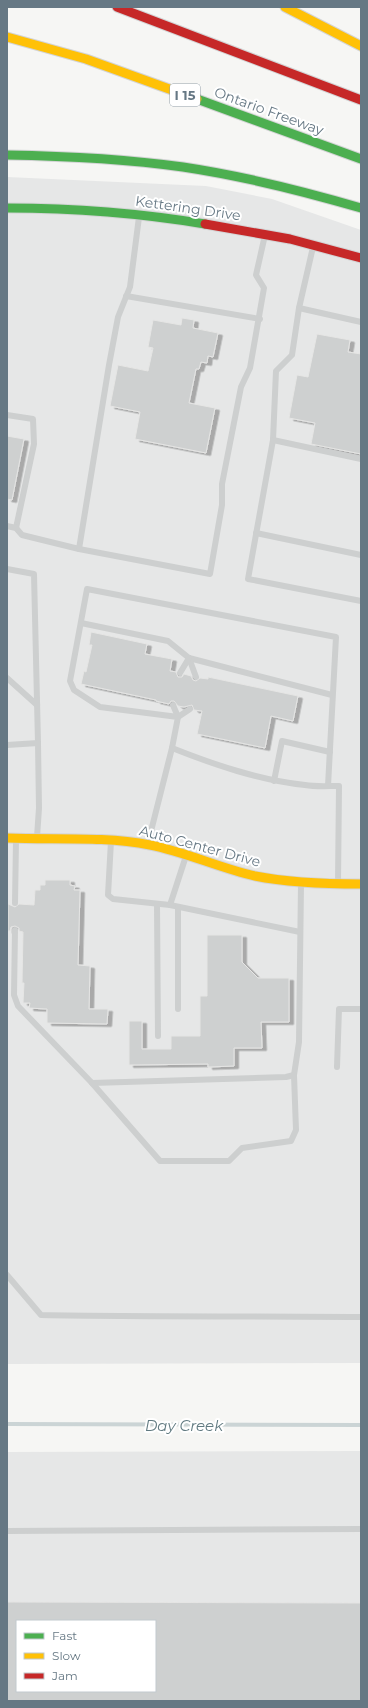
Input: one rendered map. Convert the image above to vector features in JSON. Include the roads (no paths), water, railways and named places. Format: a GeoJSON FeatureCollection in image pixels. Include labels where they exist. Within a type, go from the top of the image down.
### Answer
{"type":"FeatureCollection","features":[{"type":"Feature","properties":{"kind":"main road"},"geometry":{"type":"LineString","coordinates":[[118,7],[361,100]]}},
{"type":"Feature","properties":{"kind":"main road"},"geometry":{"type":"LineString","coordinates":[[285,7],[361,46]]}},
{"type":"Feature","properties":{"kind":"main road","name":"Ontario Freeway"},"geometry":{"type":"LineString","coordinates":[[7,37],[86,59],[361,159]]}},
{"type":"Feature","properties":{"kind":"main road"},"geometry":{"type":"LineString","coordinates":[[7,155],[68,157],[159,164],[217,173],[275,185],[361,208]]}},
{"type":"Feature","properties":{"kind":"main road","name":"Kettering Drive"},"geometry":{"type":"LineString","coordinates":[[7,208],[59,208],[140,214],[265,233],[361,258]]}},
{"type":"Feature","properties":{"kind":"main road","name":"Auto Center Drive"},"geometry":{"type":"LineString","coordinates":[[11,839],[111,840],[148,844],[186,854],[241,872],[300,882],[361,884]]}},
{"type":"Feature","properties":{"kind":"lane"},"geometry":{"type":"LineString","coordinates":[[79,549],[118,317],[130,287],[140,214]]}},
{"type":"Feature","properties":{"kind":"lane"},"geometry":{"type":"LineString","coordinates":[[7,526],[16,528],[22,535],[79,549],[210,574],[222,505],[222,484],[241,387],[250,368],[260,319],[264,288],[256,275],[265,233]]}},
{"type":"Feature","properties":{"kind":"lane"},"geometry":{"type":"LineString","coordinates":[[313,245],[299,308],[292,355],[276,371],[273,440],[248,579],[361,601]]}},
{"type":"Feature","properties":{"kind":"lane"},"geometry":{"type":"LineString","coordinates":[[126,296],[260,319]]}},
{"type":"Feature","properties":{"kind":"lane"},"geometry":{"type":"LineString","coordinates":[[299,308],[361,322]]}},
{"type":"Feature","properties":{"kind":"lane"},"geometry":{"type":"LineString","coordinates":[[7,415],[33,419],[34,444],[16,528]]}},
{"type":"Feature","properties":{"kind":"lane"},"geometry":{"type":"LineString","coordinates":[[273,440],[361,459]]}},
{"type":"Feature","properties":{"kind":"lane"},"geometry":{"type":"LineString","coordinates":[[256,533],[361,555]]}},
{"type":"Feature","properties":{"kind":"lane"},"geometry":{"type":"LineString","coordinates":[[7,569],[34,574],[40,808],[37,839]]}},
{"type":"Feature","properties":{"kind":"lane"},"geometry":{"type":"LineString","coordinates":[[190,709],[178,717],[100,706],[74,690],[70,681],[87,589],[336,637],[328,786]]}},
{"type":"Feature","properties":{"kind":"lane"},"geometry":{"type":"LineString","coordinates":[[81,622],[168,641],[189,658],[332,695]]}},
{"type":"Feature","properties":{"kind":"lane"},"geometry":{"type":"LineString","coordinates":[[180,673],[189,658]]}},
{"type":"Feature","properties":{"kind":"lane"},"geometry":{"type":"LineString","coordinates":[[189,658],[196,677]]}},
{"type":"Feature","properties":{"kind":"lane"},"geometry":{"type":"LineString","coordinates":[[7,678],[37,705]]}},
{"type":"Feature","properties":{"kind":"lane"},"geometry":{"type":"LineString","coordinates":[[148,844],[172,748],[178,717],[173,705]]}},
{"type":"Feature","properties":{"kind":"lane"},"geometry":{"type":"LineString","coordinates":[[274,780],[282,741],[330,752]]}},
{"type":"Feature","properties":{"kind":"lane"},"geometry":{"type":"LineString","coordinates":[[7,745],[38,743]]}},
{"type":"Feature","properties":{"kind":"lane"},"geometry":{"type":"LineString","coordinates":[[172,748],[214,764],[274,780],[306,786],[339,786],[338,884]]}},
{"type":"Feature","properties":{"kind":"lane"},"geometry":{"type":"LineString","coordinates":[[11,839],[15,903]]}},
{"type":"Feature","properties":{"kind":"lane"},"geometry":{"type":"LineString","coordinates":[[111,840],[108,895],[113,900],[170,905],[300,932]]}},
{"type":"Feature","properties":{"kind":"lane"},"geometry":{"type":"LineString","coordinates":[[170,905],[186,854]]}},
{"type":"Feature","properties":{"kind":"lane"},"geometry":{"type":"LineString","coordinates":[[15,930],[14,995],[18,1006],[92,1083],[160,1161],[229,1161],[242,1148],[292,1141],[296,1130],[294,1075],[299,1042],[300,882]]}},
{"type":"Feature","properties":{"kind":"lane"},"geometry":{"type":"LineString","coordinates":[[157,904],[158,1036]]}},
{"type":"Feature","properties":{"kind":"lane"},"geometry":{"type":"LineString","coordinates":[[178,907],[178,1009]]}},
{"type":"Feature","properties":{"kind":"lane"},"geometry":{"type":"LineString","coordinates":[[338,1067],[339,1009],[361,1009]]}},
{"type":"Feature","properties":{"kind":"lane"},"geometry":{"type":"LineString","coordinates":[[92,1083],[286,1077],[294,1075]]}},
{"type":"Feature","properties":{"kind":"lane"},"geometry":{"type":"LineString","coordinates":[[7,1275],[42,1314],[146,1317],[238,1315],[361,1317]]}},
{"type":"Feature","properties":{"kind":"lane"},"geometry":{"type":"LineString","coordinates":[[7,1532],[361,1530]]}},
{"type":"Feature","properties":{"kind":"waterway","name":"Day Creek"},"geometry":{"type":"LineString","coordinates":[[7,1424],[361,1425]]}}]}
